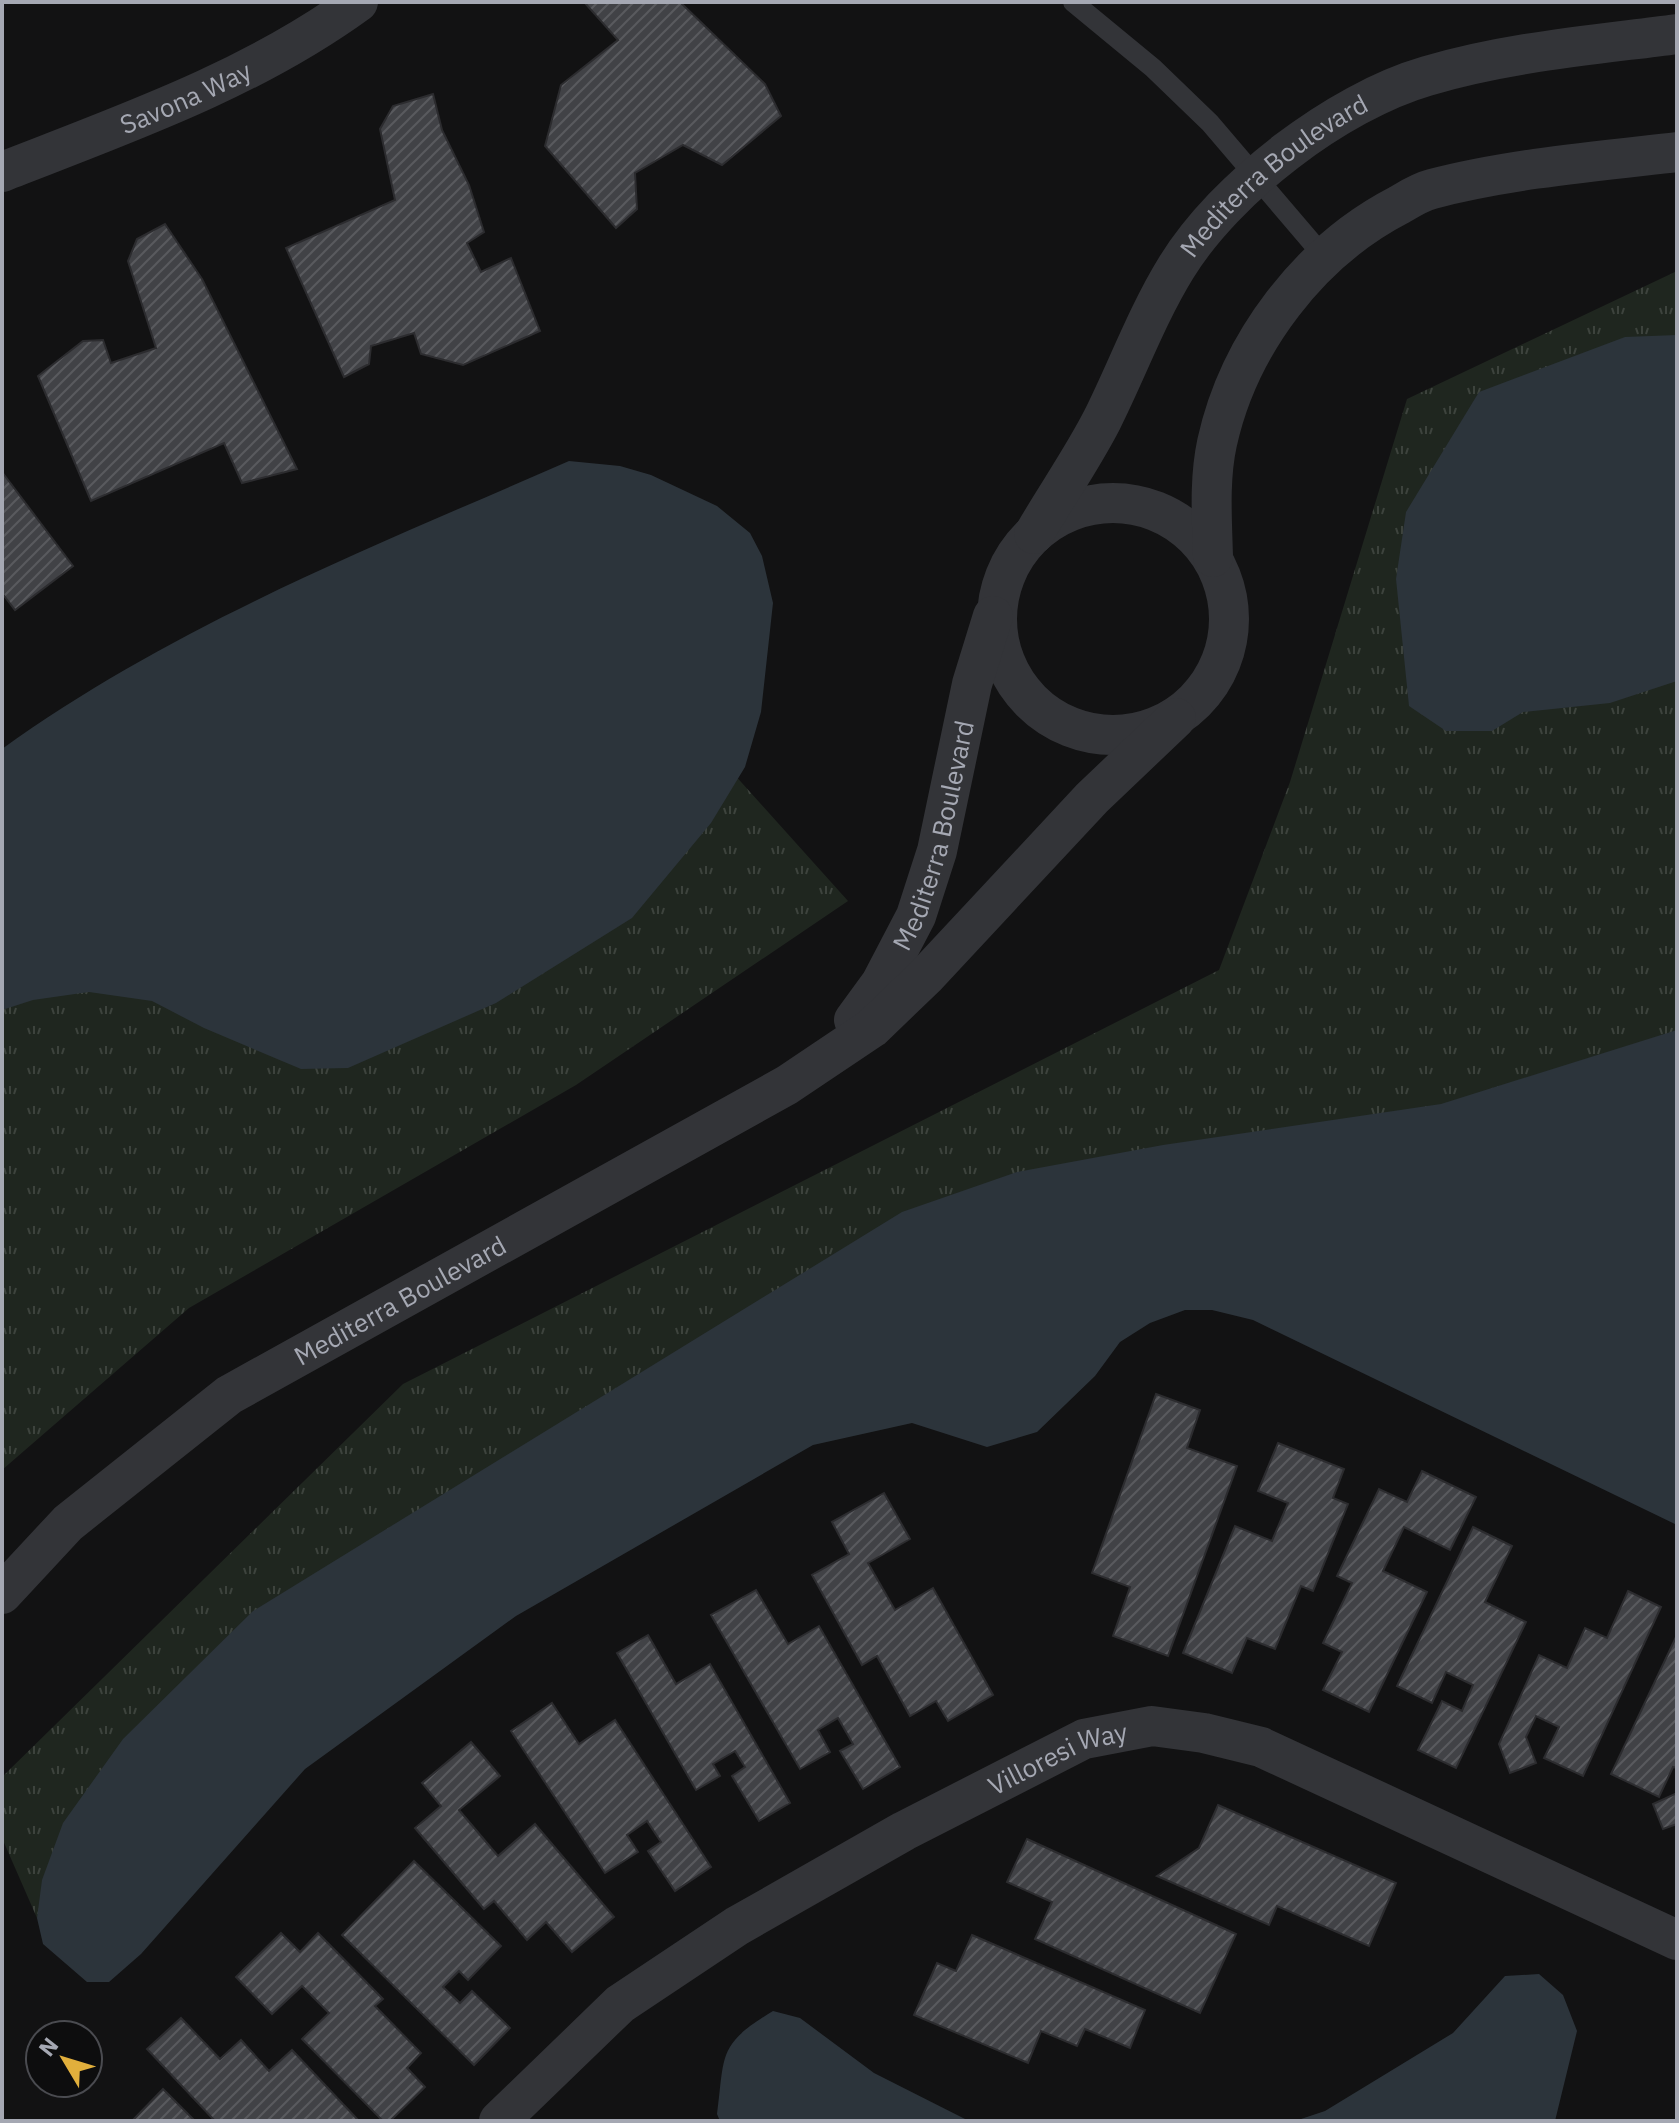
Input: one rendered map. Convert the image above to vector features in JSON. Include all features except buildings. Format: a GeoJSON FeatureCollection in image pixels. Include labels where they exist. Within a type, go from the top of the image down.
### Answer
{"type":"FeatureCollection","features":[{"type":"Feature","properties":{"kind":"street","name":"Savona Way"},"geometry":{"type":"LineString","coordinates":[[2,172],[171,107],[310,37],[358,2]]}},
{"type":"Feature","properties":{"kind":"street","name":"Mediterra Boulevard"},"geometry":{"type":"LineString","coordinates":[[1034,534],[1101,421],[1177,266],[1255,179],[1288,152],[1356,106],[1425,76],[1531,53],[1677,34]]}},
{"type":"Feature","properties":{"kind":"street"},"geometry":{"type":"LineString","coordinates":[[1213,557],[1212,494],[1217,442],[1257,342],[1283,303],[1363,223],[1429,189],[1585,162],[1677,152]]}},
{"type":"Feature","properties":{"kind":"street"},"geometry":{"type":"LineString","coordinates":[[1129,503],[1172,519],[1191,531],[1213,557],[1227,591],[1230,627],[1222,662],[1203,693],[1176,718],[1140,733],[1100,736],[1063,725],[1030,702],[1007,670],[997,632],[1000,592],[1013,561],[1034,534],[1062,515],[1095,504],[1129,503]]}},
{"type":"Feature","properties":{"kind":"street","name":"Mediterra Boulevard"},"geometry":{"type":"LineString","coordinates":[[825,1059],[881,983],[916,916],[937,851],[972,684],[1000,592]]}},
{"type":"Feature","properties":{"kind":"street","name":"Mediterra Boulevard"},"geometry":{"type":"LineString","coordinates":[[4,1593],[68,1523],[229,1395],[787,1085],[872,1028],[926,976],[1092,798],[1176,718]]}},
{"type":"Feature","properties":{"kind":"street","name":"Villoresi Way"},"geometry":{"type":"LineString","coordinates":[[499,2121],[620,2004],[737,1926],[904,1831],[1084,1739],[1152,1726],[1204,1733],[1261,1747],[1677,1940]]}},
{"type":"Feature","properties":{"kind":"lane"},"geometry":{"type":"LineString","coordinates":[[1073,2],[1153,68],[1210,123],[1326,259]]}},
{"type":"Feature","properties":{"kind":"green space"},"geometry":{"type":"Polygon","coordinates":[[[1677,271],[1677,1327],[1043,1282],[515,1532],[37,1918],[2,1838],[2,1777],[403,1384],[1219,970],[1290,782],[1407,399],[1677,271]]]}},
{"type":"Feature","properties":{"kind":"green space"},"geometry":{"type":"Polygon","coordinates":[[[662,694],[848,901],[576,1085],[189,1308],[2,1470],[2,970],[662,694]]]}},
{"type":"Feature","properties":{"kind":"shaded area"},"geometry":{"type":"Polygon","coordinates":[[[1677,335],[1677,681],[1610,703],[1523,712],[1492,731],[1446,731],[1409,706],[1396,579],[1406,512],[1479,392],[1625,337],[1677,335]]]}},
{"type":"Feature","properties":{"kind":"shaded area"},"geometry":{"type":"Polygon","coordinates":[[[569,461],[620,466],[651,475],[717,506],[750,533],[762,556],[773,603],[761,712],[745,767],[711,823],[632,918],[496,1003],[348,1068],[301,1069],[204,1028],[152,1001],[89,992],[33,1000],[2,1010],[2,749],[68,704],[206,625],[350,557],[569,461]]]}},
{"type":"Feature","properties":{"kind":"shaded area"},"geometry":{"type":"Polygon","coordinates":[[[1677,1030],[1677,1525],[1253,1320],[1212,1310],[1185,1310],[1150,1323],[1120,1342],[1095,1376],[1037,1432],[987,1447],[912,1423],[813,1445],[516,1616],[305,1769],[141,1954],[109,1982],[87,1982],[43,1944],[37,1918],[42,1880],[63,1823],[123,1739],[253,1611],[902,1212],[1017,1172],[1163,1145],[1441,1104],[1677,1030]]]}},
{"type":"Feature","properties":{"kind":"shaded area"},"geometry":{"type":"Polygon","coordinates":[[[1539,1974],[1563,1995],[1577,2031],[1555,2121],[1295,2121],[1325,2111],[1453,2033],[1505,1976],[1539,1974]]]}},
{"type":"Feature","properties":{"kind":"shaded area"},"geometry":{"type":"Polygon","coordinates":[[[773,2011],[800,2018],[874,2073],[969,2121],[720,2121],[717,2114],[727,2053],[742,2033],[773,2011]]]}}]}
